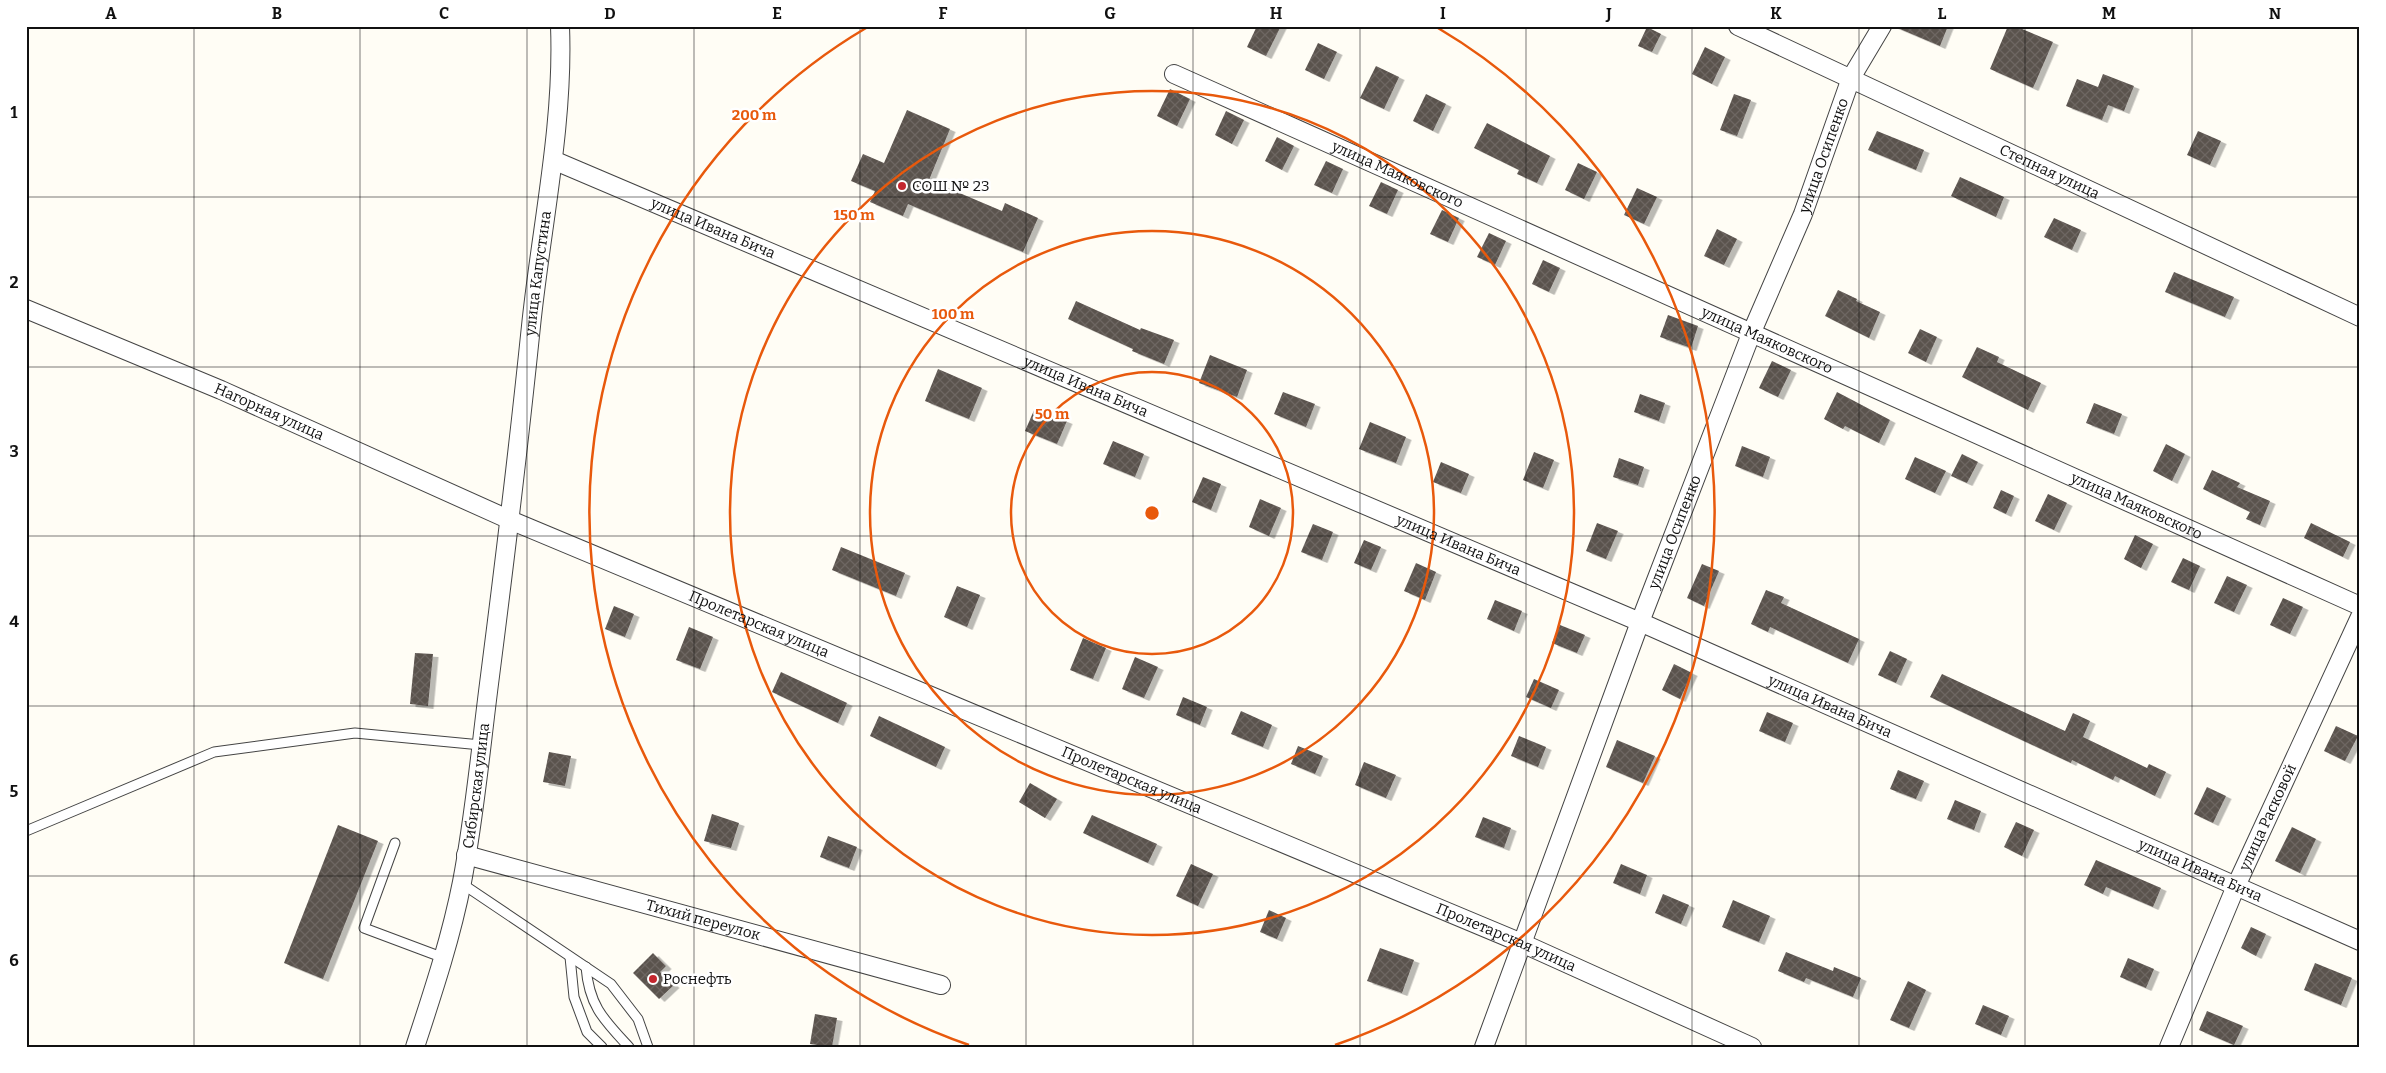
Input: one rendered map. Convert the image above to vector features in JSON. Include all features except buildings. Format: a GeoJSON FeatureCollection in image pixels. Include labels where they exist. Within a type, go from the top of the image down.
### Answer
{"type":"FeatureCollection","features":[{"type":"Feature","properties":{"kind":"street","name":"улица Капустина"},"geometry":{"type":"LineString","coordinates":[[510,520],[538,253],[553,160],[561,46],[560,26]]}},
{"type":"Feature","properties":{"kind":"street","name":"Степная улица"},"geometry":{"type":"LineString","coordinates":[[1738,26],[2360,317]]}},
{"type":"Feature","properties":{"kind":"street","name":"улица Осипенко"},"geometry":{"type":"LineString","coordinates":[[1484,1047],[1524,944],[1640,622],[1751,334],[1803,214],[1852,78],[1882,26]]}},
{"type":"Feature","properties":{"kind":"street","name":"улица Маяковского"},"geometry":{"type":"LineString","coordinates":[[1174,74],[2360,606]]}},
{"type":"Feature","properties":{"kind":"street","name":"улица Ивана Бича"},"geometry":{"type":"LineString","coordinates":[[553,160],[1640,622],[2360,941]]}},
{"type":"Feature","properties":{"kind":"street","name":"Нагорная улица"},"geometry":{"type":"LineString","coordinates":[[26,309],[221,390],[510,520]]}},
{"type":"Feature","properties":{"kind":"street","name":"Сибирская улица"},"geometry":{"type":"LineString","coordinates":[[415,1047],[444,958],[462,883],[510,520]]}},
{"type":"Feature","properties":{"kind":"street","name":"Пролетарская улица"},"geometry":{"type":"LineString","coordinates":[[510,520],[1524,944],[1752,1047]]}},
{"type":"Feature","properties":{"kind":"street","name":"улица Расковой"},"geometry":{"type":"LineString","coordinates":[[2169,1047],[2236,886],[2360,617]]}},
{"type":"Feature","properties":{"kind":"street","name":"Тихий переулок"},"geometry":{"type":"LineString","coordinates":[[466,856],[941,985]]}},
{"type":"Feature","properties":{"kind":"lane"},"geometry":{"type":"LineString","coordinates":[[26,831],[214,752],[355,733],[481,745]]}},
{"type":"Feature","properties":{"kind":"lane"},"geometry":{"type":"LineString","coordinates":[[395,844],[364,928],[444,958]]}},
{"type":"Feature","properties":{"kind":"lane"},"geometry":{"type":"LineString","coordinates":[[462,883],[611,984],[638,1019],[648,1047]]}},
{"type":"Feature","properties":{"kind":"lane"},"geometry":{"type":"LineString","coordinates":[[570,956],[574,997],[587,1032],[602,1047]]}},
{"type":"Feature","properties":{"kind":"lane"},"geometry":{"type":"LineString","coordinates":[[586,967],[587,986],[600,1016],[629,1047]]}},
{"type":"Feature","properties":{"kind":"place","name":"СОШ № 23"},"geometry":{"type":"Point","coordinates":[902,186]}},
{"type":"Feature","properties":{"kind":"place","name":"Роснефть"},"geometry":{"type":"Point","coordinates":[653,979]}}]}
